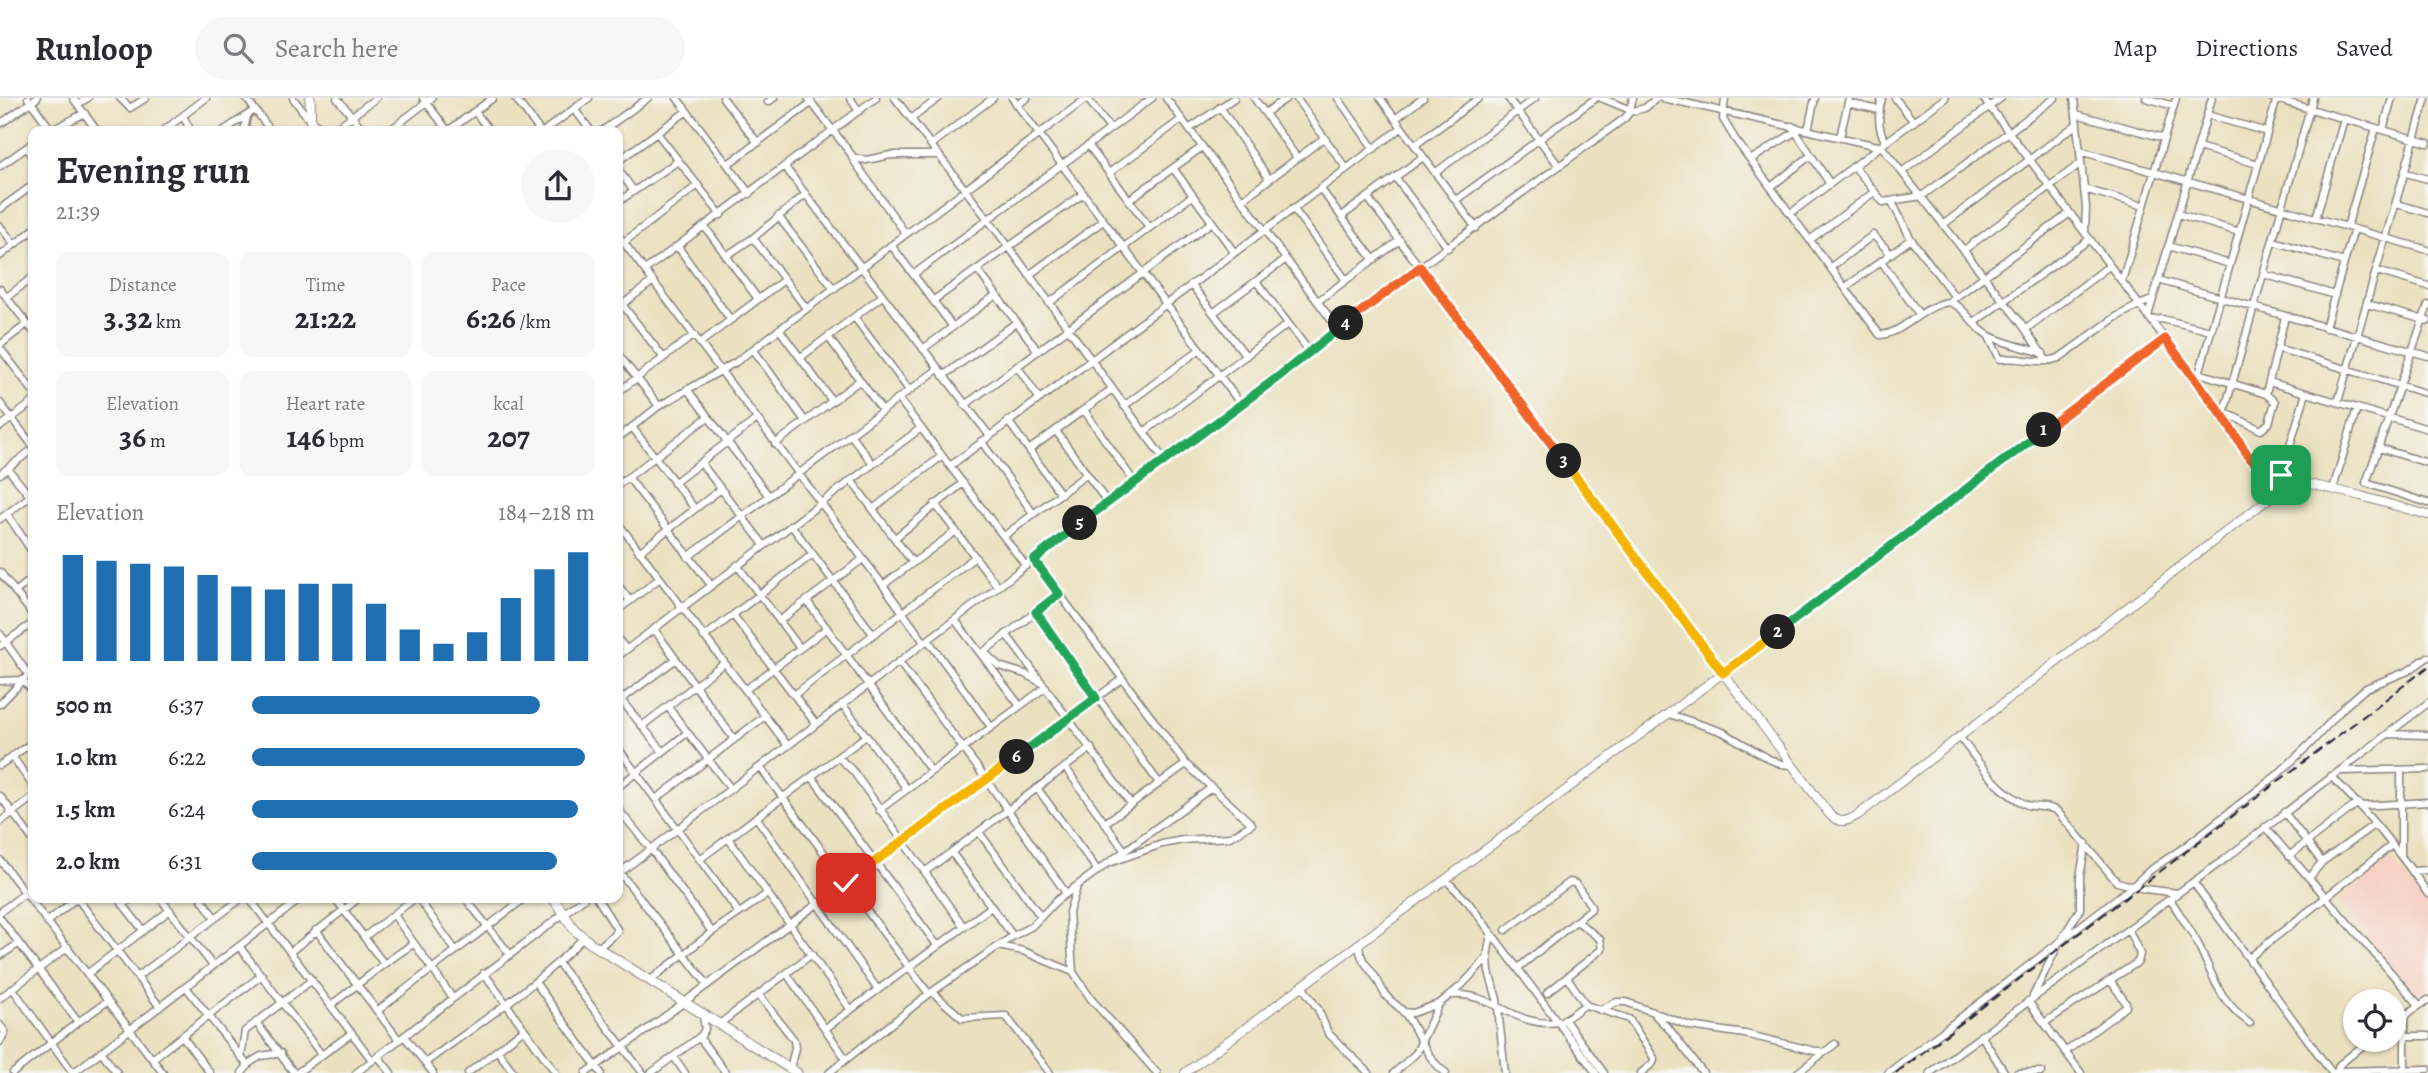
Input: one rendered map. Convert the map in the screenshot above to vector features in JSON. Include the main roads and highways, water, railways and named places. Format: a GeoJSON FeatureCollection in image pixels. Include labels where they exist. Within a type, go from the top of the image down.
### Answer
{"type":"FeatureCollection","features":[{"type":"Feature","properties":{"kind":"highway"},"geometry":{"type":"LineString","coordinates":[[310,98],[311,126]]}},
{"type":"Feature","properties":{"kind":"highway"},"geometry":{"type":"LineString","coordinates":[[556,903],[583,938],[793,1071]]}},
{"type":"Feature","properties":{"kind":"main road"},"geometry":{"type":"LineString","coordinates":[[1185,1073],[1723,673],[1830,815],[1843,822],[1858,815],[2293,480],[2428,515]]}},
{"type":"Feature","properties":{"kind":"railway"},"geometry":{"type":"LineString","coordinates":[[1896,1073],[2428,667]]}}]}
